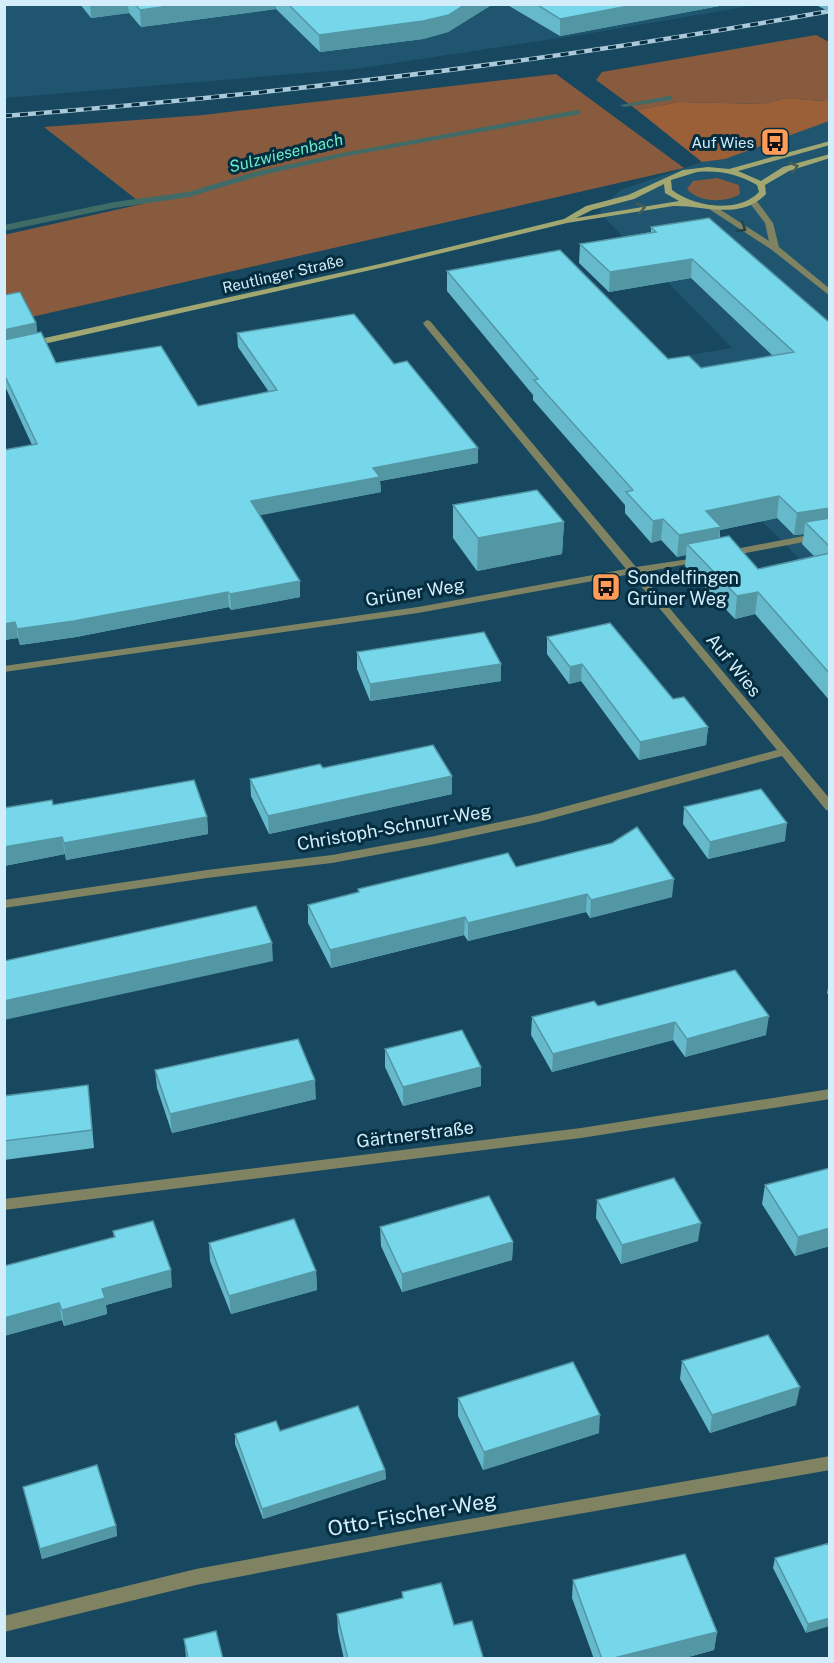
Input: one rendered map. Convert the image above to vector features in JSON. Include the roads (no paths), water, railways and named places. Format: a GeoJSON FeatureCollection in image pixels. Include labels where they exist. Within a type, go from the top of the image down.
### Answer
{"type":"FeatureCollection","features":[{"type":"Feature","properties":{"kind":"main road"},"geometry":{"type":"LineString","coordinates":[[729,171],[830,143]]}},
{"type":"Feature","properties":{"kind":"main road"},"geometry":{"type":"LineString","coordinates":[[760,184],[786,170],[830,156]]}},
{"type":"Feature","properties":{"kind":"main road","name":"Reutlinger Straße"},"geometry":{"type":"LineString","coordinates":[[567,221],[577,211],[638,194],[677,175],[693,170],[729,171]]}},
{"type":"Feature","properties":{"kind":"main road"},"geometry":{"type":"LineString","coordinates":[[729,171],[748,176],[760,184],[763,192],[753,201]]}},
{"type":"Feature","properties":{"kind":"main road"},"geometry":{"type":"LineString","coordinates":[[668,181],[667,187],[671,195],[688,203]]}},
{"type":"Feature","properties":{"kind":"main road","name":"Reutlinger Straße"},"geometry":{"type":"LineString","coordinates":[[4,350],[384,265],[567,221],[594,219],[668,203],[730,207],[753,201]]}},
{"type":"Feature","properties":{"kind":"street"},"geometry":{"type":"LineString","coordinates":[[753,201],[769,223],[775,248]]}},
{"type":"Feature","properties":{"kind":"street"},"geometry":{"type":"LineString","coordinates":[[710,207],[775,248],[830,294]]}},
{"type":"Feature","properties":{"kind":"street","name":"Auf Wies"},"geometry":{"type":"LineString","coordinates":[[427,323],[830,807]]}},
{"type":"Feature","properties":{"kind":"street","name":"Grüner Weg"},"geometry":{"type":"LineString","coordinates":[[4,669],[418,610],[830,534]]}},
{"type":"Feature","properties":{"kind":"street","name":"Christoph-Schnurr-Weg"},"geometry":{"type":"LineString","coordinates":[[4,903],[332,859],[435,840],[561,812],[784,752]]}},
{"type":"Feature","properties":{"kind":"street","name":"Gärtnerstraße"},"geometry":{"type":"LineString","coordinates":[[4,1204],[581,1133],[830,1094]]}},
{"type":"Feature","properties":{"kind":"street","name":"Otto-Fischer-Weg"},"geometry":{"type":"LineString","coordinates":[[4,1624],[196,1577],[424,1534],[830,1463]]}},
{"type":"Feature","properties":{"kind":"waterway"},"geometry":{"type":"LineString","coordinates":[[624,105],[669,98]]}},
{"type":"Feature","properties":{"kind":"waterway","name":"Sulzwiesenbach"},"geometry":{"type":"LineString","coordinates":[[4,228],[114,205],[189,194],[261,173],[342,155],[577,112]]}},
{"type":"Feature","properties":{"kind":"railway"},"geometry":{"type":"LineString","coordinates":[[4,116],[211,97],[418,74],[624,45],[830,11]]}},
{"type":"Feature","properties":{"kind":"place","name":"Auf Wies"},"geometry":{"type":"Point","coordinates":[775,142]}},
{"type":"Feature","properties":{"kind":"place","name":"Sondelfingen Grüner Weg"},"geometry":{"type":"Point","coordinates":[606,587]}}]}
